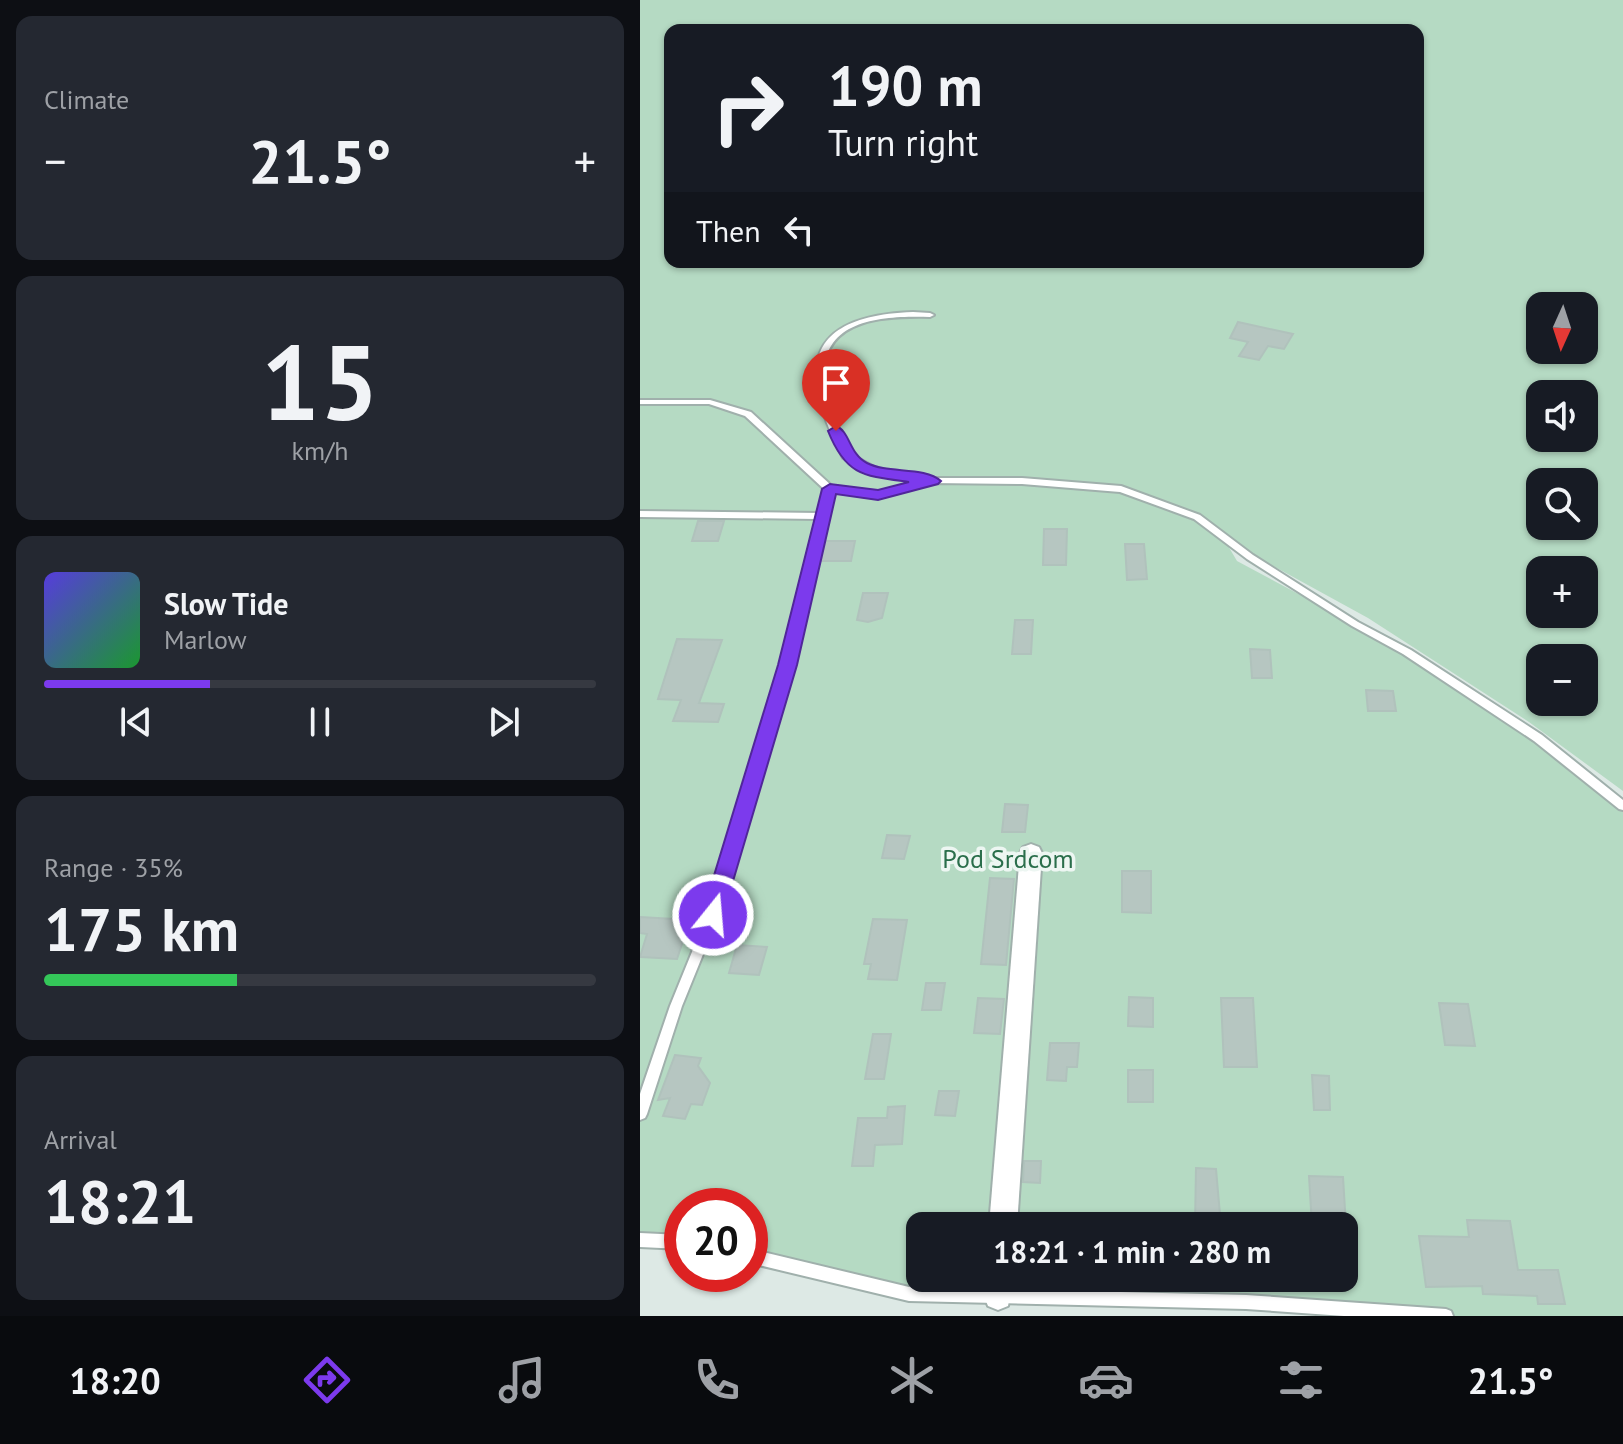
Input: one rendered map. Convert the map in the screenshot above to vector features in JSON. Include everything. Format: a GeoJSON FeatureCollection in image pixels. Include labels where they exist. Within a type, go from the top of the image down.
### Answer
{"type":"FeatureCollection","features":[{"type":"Feature","properties":{"kind":"street"},"geometry":{"type":"LineString","coordinates":[[1004,1212],[1031,853]]}},
{"type":"Feature","properties":{"kind":"lane"},"geometry":{"type":"LineString","coordinates":[[930,315],[880,316],[846,328],[825,350],[820,376],[825,406],[846,456],[880,473],[933,481],[1022,481],[1121,489],[1197,517],[1272,572],[1355,624],[1407,652],[1538,738],[1623,806]]}},
{"type":"Feature","properties":{"kind":"lane"},"geometry":{"type":"LineString","coordinates":[[640,402],[710,402],[740,410],[765,427],[830,489],[878,495],[933,481]]}},
{"type":"Feature","properties":{"kind":"lane"},"geometry":{"type":"LineString","coordinates":[[640,1114],[676,1006],[713,915],[768,737],[830,489]]}},
{"type":"Feature","properties":{"kind":"lane"},"geometry":{"type":"LineString","coordinates":[[640,514],[823,516]]}},
{"type":"Feature","properties":{"kind":"lane"},"geometry":{"type":"LineString","coordinates":[[640,1240],[664,1241]]}},
{"type":"Feature","properties":{"kind":"lane"},"geometry":{"type":"LineString","coordinates":[[768,1260],[909,1294],[935,1292]]}},
{"type":"Feature","properties":{"kind":"lane"},"geometry":{"type":"LineString","coordinates":[[1081,1292],[1446,1316]]}},
{"type":"Feature","properties":{"kind":"green space","name":"Pod Srdcom"},"geometry":{"type":"Polygon","coordinates":[[[640,0],[1623,0],[1623,791],[1529,722],[1368,618],[1224,539],[1237,561],[1407,652],[1538,738],[1623,806],[1623,1316],[1446,1316],[909,1294],[768,1261],[768,1188],[664,1188],[664,1239],[640,1234],[640,0]],[[1238,322],[1230,338],[1248,342],[1240,356],[1259,360],[1268,346],[1284,349],[1293,335],[1238,322]]]}},
{"type":"Feature","properties":{"kind":"building"},"geometry":{"type":"Polygon","coordinates":[[[1238,322],[1293,334],[1284,349],[1268,346],[1259,360],[1239,356],[1248,342],[1230,338],[1238,322]]]}},
{"type":"Feature","properties":{"kind":"building"},"geometry":{"type":"Polygon","coordinates":[[[698,521],[724,521],[718,541],[692,541],[698,521]]]}},
{"type":"Feature","properties":{"kind":"building"},"geometry":{"type":"Polygon","coordinates":[[[1044,529],[1067,529],[1066,565],[1043,565],[1044,529]]]}},
{"type":"Feature","properties":{"kind":"building"},"geometry":{"type":"Polygon","coordinates":[[[825,541],[855,541],[851,561],[821,561],[825,541]]]}},
{"type":"Feature","properties":{"kind":"building"},"geometry":{"type":"Polygon","coordinates":[[[1125,544],[1144,544],[1147,579],[1127,580],[1125,544]]]}},
{"type":"Feature","properties":{"kind":"building"},"geometry":{"type":"Polygon","coordinates":[[[863,593],[888,593],[882,618],[868,622],[857,620],[863,593]]]}},
{"type":"Feature","properties":{"kind":"building"},"geometry":{"type":"Polygon","coordinates":[[[1015,620],[1033,620],[1031,654],[1012,654],[1015,620]]]}},
{"type":"Feature","properties":{"kind":"building"},"geometry":{"type":"Polygon","coordinates":[[[677,639],[722,640],[699,703],[724,704],[718,722],[673,721],[681,700],[658,699],[677,639]]]}},
{"type":"Feature","properties":{"kind":"building"},"geometry":{"type":"Polygon","coordinates":[[[1250,649],[1270,650],[1272,678],[1252,678],[1250,649]]]}},
{"type":"Feature","properties":{"kind":"building"},"geometry":{"type":"Polygon","coordinates":[[[1366,690],[1393,691],[1396,711],[1368,711],[1366,690]]]}},
{"type":"Feature","properties":{"kind":"building"},"geometry":{"type":"Polygon","coordinates":[[[1005,804],[1028,805],[1025,832],[1002,832],[1005,804]]]}},
{"type":"Feature","properties":{"kind":"building"},"geometry":{"type":"Polygon","coordinates":[[[887,835],[910,836],[904,859],[882,858],[887,835]]]}},
{"type":"Feature","properties":{"kind":"building"},"geometry":{"type":"Polygon","coordinates":[[[1122,871],[1151,871],[1151,913],[1122,912],[1122,871]]]}},
{"type":"Feature","properties":{"kind":"building"},"geometry":{"type":"Polygon","coordinates":[[[990,878],[1014,879],[1006,965],[981,964],[990,878]]]}},
{"type":"Feature","properties":{"kind":"building"},"geometry":{"type":"Polygon","coordinates":[[[640,917],[690,920],[677,959],[640,957],[647,934],[640,933],[640,917]]]}},
{"type":"Feature","properties":{"kind":"building"},"geometry":{"type":"Polygon","coordinates":[[[873,919],[907,920],[897,980],[868,979],[871,964],[864,964],[873,919]]]}},
{"type":"Feature","properties":{"kind":"building"},"geometry":{"type":"Polygon","coordinates":[[[737,945],[767,947],[759,975],[729,973],[737,945]]]}},
{"type":"Feature","properties":{"kind":"building"},"geometry":{"type":"Polygon","coordinates":[[[926,983],[945,983],[941,1010],[922,1010],[926,983]]]}},
{"type":"Feature","properties":{"kind":"building"},"geometry":{"type":"Polygon","coordinates":[[[1129,997],[1153,998],[1153,1027],[1128,1026],[1129,997]]]}},
{"type":"Feature","properties":{"kind":"building"},"geometry":{"type":"Polygon","coordinates":[[[978,998],[1004,999],[1000,1034],[974,1033],[978,998]]]}},
{"type":"Feature","properties":{"kind":"building"},"geometry":{"type":"Polygon","coordinates":[[[1221,998],[1253,998],[1257,1067],[1224,1067],[1221,998]]]}},
{"type":"Feature","properties":{"kind":"building"},"geometry":{"type":"Polygon","coordinates":[[[1439,1003],[1468,1004],[1475,1046],[1445,1045],[1439,1003]]]}},
{"type":"Feature","properties":{"kind":"building"},"geometry":{"type":"Polygon","coordinates":[[[873,1034],[891,1034],[884,1079],[865,1079],[873,1034]]]}},
{"type":"Feature","properties":{"kind":"building"},"geometry":{"type":"Polygon","coordinates":[[[1050,1043],[1079,1043],[1077,1067],[1067,1067],[1066,1081],[1047,1080],[1050,1043]]]}},
{"type":"Feature","properties":{"kind":"building"},"geometry":{"type":"Polygon","coordinates":[[[675,1055],[701,1058],[698,1066],[710,1083],[702,1105],[691,1104],[685,1119],[663,1116],[670,1098],[658,1100],[675,1055]]]}},
{"type":"Feature","properties":{"kind":"building"},"geometry":{"type":"Polygon","coordinates":[[[1128,1070],[1153,1070],[1153,1102],[1128,1102],[1128,1070]]]}},
{"type":"Feature","properties":{"kind":"building"},"geometry":{"type":"Polygon","coordinates":[[[1312,1075],[1329,1076],[1330,1110],[1314,1110],[1312,1075]]]}},
{"type":"Feature","properties":{"kind":"building"},"geometry":{"type":"Polygon","coordinates":[[[939,1091],[959,1091],[955,1116],[935,1115],[939,1091]]]}},
{"type":"Feature","properties":{"kind":"building"},"geometry":{"type":"Polygon","coordinates":[[[905,1106],[902,1144],[875,1145],[873,1166],[852,1166],[858,1118],[887,1118],[888,1107],[905,1106]]]}},
{"type":"Feature","properties":{"kind":"building"},"geometry":{"type":"Polygon","coordinates":[[[1024,1161],[1041,1161],[1040,1183],[1023,1182],[1024,1161]]]}},
{"type":"Feature","properties":{"kind":"building"},"geometry":{"type":"Polygon","coordinates":[[[1196,1168],[1216,1169],[1220,1212],[1195,1212],[1196,1168]]]}},
{"type":"Feature","properties":{"kind":"building"},"geometry":{"type":"Polygon","coordinates":[[[1309,1176],[1343,1177],[1345,1212],[1311,1212],[1309,1176]]]}},
{"type":"Feature","properties":{"kind":"building"},"geometry":{"type":"Polygon","coordinates":[[[1467,1220],[1510,1221],[1518,1270],[1558,1270],[1565,1304],[1538,1304],[1537,1296],[1483,1294],[1482,1286],[1426,1287],[1419,1236],[1469,1237],[1467,1220]]]}},
{"type":"Feature","properties":{"kind":"route"},"geometry":{"type":"LineString","coordinates":[[713,915],[788,665],[830,489],[878,495],[933,481],[861,467],[846,456],[836,431]]}}]}
